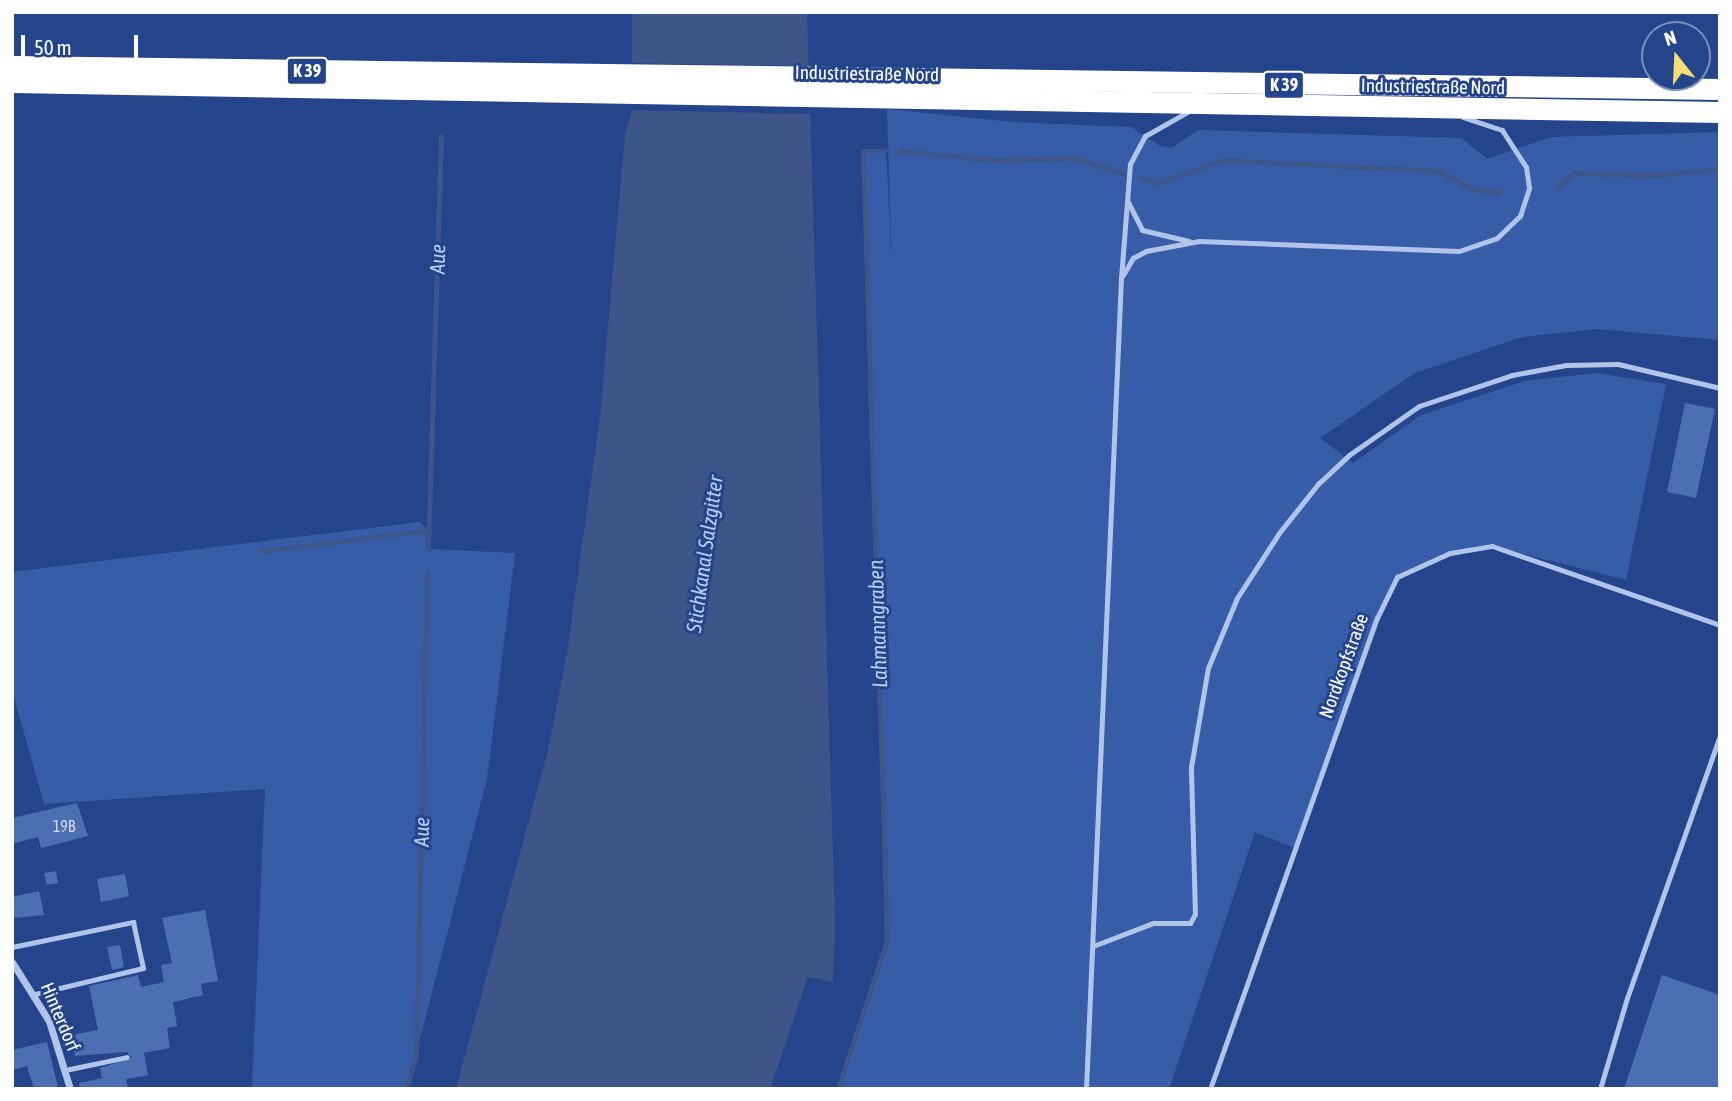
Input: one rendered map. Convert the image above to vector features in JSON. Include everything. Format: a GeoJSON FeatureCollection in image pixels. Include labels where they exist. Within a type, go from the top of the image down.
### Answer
{"type":"FeatureCollection","features":[{"type":"Feature","properties":{"kind":"highway","name":"Industriestraße Nord"},"geometry":{"type":"LineString","coordinates":[[12,66],[601,84]]}},
{"type":"Feature","properties":{"kind":"highway","name":"Industriestraße Nord"},"geometry":{"type":"LineString","coordinates":[[12,82],[601,84],[849,88],[1720,89]]}},
{"type":"Feature","properties":{"kind":"highway","name":"Industriestraße Nord"},"geometry":{"type":"LineString","coordinates":[[849,88],[1202,106],[1720,112]]}},
{"type":"Feature","properties":{"kind":"street","name":"Hinterdorf"},"geometry":{"type":"LineString","coordinates":[[12,962],[35,994],[70,1089]]}},
{"type":"Feature","properties":{"kind":"lane"},"geometry":{"type":"LineString","coordinates":[[1086,1089],[1121,278],[1130,164],[1144,136],[1202,106]]}},
{"type":"Feature","properties":{"kind":"lane"},"geometry":{"type":"LineString","coordinates":[[1127,199],[1134,219],[1150,235],[1199,241],[1459,251],[1497,238],[1520,216],[1529,188],[1521,154],[1502,130],[1436,110]]}},
{"type":"Feature","properties":{"kind":"lane"},"geometry":{"type":"LineString","coordinates":[[1121,278],[1133,258],[1146,251],[1199,241]]}},
{"type":"Feature","properties":{"kind":"lane"},"geometry":{"type":"LineString","coordinates":[[1093,946],[1153,923],[1190,923],[1195,914],[1191,766],[1208,668],[1237,598],[1279,533],[1318,484],[1349,455],[1419,406],[1525,373],[1566,365],[1618,364],[1720,388]]}},
{"type":"Feature","properties":{"kind":"lane","name":"Nordkopfstraße"},"geometry":{"type":"LineString","coordinates":[[1210,1089],[1377,618],[1398,577],[1450,553],[1492,547],[1720,625]]}},
{"type":"Feature","properties":{"kind":"lane"},"geometry":{"type":"LineString","coordinates":[[1600,1089],[1720,736]]}},
{"type":"Feature","properties":{"kind":"lane"},"geometry":{"type":"LineString","coordinates":[[12,947],[133,922],[143,968],[35,994]]}},
{"type":"Feature","properties":{"kind":"lane"},"geometry":{"type":"LineString","coordinates":[[65,1070],[127,1057]]}},
{"type":"Feature","properties":{"kind":"shaded area"},"geometry":{"type":"Polygon","coordinates":[[[887,109],[1012,122],[1131,127],[1160,146],[1172,148],[1198,130],[1461,138],[1487,159],[1551,137],[1720,132],[1720,340],[1597,329],[1522,337],[1415,373],[1320,438],[1353,463],[1421,415],[1525,381],[1596,373],[1666,384],[1626,580],[1492,546],[1450,553],[1397,577],[1377,618],[1295,848],[1255,832],[1169,1089],[838,1089],[887,941],[863,151],[886,151],[892,268],[887,109]]]}},
{"type":"Feature","properties":{"kind":"shaded area"},"geometry":{"type":"Polygon","coordinates":[[[419,522],[429,530],[429,549],[515,553],[487,779],[407,1089],[252,1089],[265,789],[44,804],[12,690],[12,572],[419,522]]]}},
{"type":"Feature","properties":{"kind":"water","name":"Stichkanal Salzgitter"},"geometry":{"type":"Polygon","coordinates":[[[632,12],[807,12],[835,919],[833,982],[808,977],[770,1089],[456,1089],[548,750],[567,653],[600,417],[625,134],[632,111],[632,12]]]}},
{"type":"Feature","properties":{"kind":"pier"},"geometry":{"type":"Polygon","coordinates":[[[630,63],[812,66],[813,114],[628,110],[630,63]]]}},
{"type":"Feature","properties":{"kind":"building"},"geometry":{"type":"Polygon","coordinates":[[[1685,403],[1715,409],[1696,498],[1667,492],[1685,403]]]}},
{"type":"Feature","properties":{"kind":"building"},"geometry":{"type":"Polygon","coordinates":[[[77,803],[88,836],[41,848],[38,837],[12,844],[12,818],[77,803]]]}},
{"type":"Feature","properties":{"kind":"building"},"geometry":{"type":"Polygon","coordinates":[[[56,871],[58,883],[47,885],[44,873],[56,871]]]}},
{"type":"Feature","properties":{"kind":"building"},"geometry":{"type":"Polygon","coordinates":[[[125,874],[129,896],[101,902],[97,879],[125,874]]]}},
{"type":"Feature","properties":{"kind":"building"},"geometry":{"type":"Polygon","coordinates":[[[39,891],[44,915],[12,918],[12,897],[39,891]]]}},
{"type":"Feature","properties":{"kind":"building"},"geometry":{"type":"Polygon","coordinates":[[[205,910],[218,981],[201,984],[203,995],[173,1002],[177,1026],[167,1028],[170,1048],[144,1053],[148,1075],[126,1079],[128,1089],[80,1089],[79,1083],[102,1078],[100,1068],[132,1058],[127,1052],[75,1056],[71,1035],[98,1030],[89,986],[138,975],[141,987],[164,982],[161,965],[172,963],[162,918],[205,910]]]}},
{"type":"Feature","properties":{"kind":"building"},"geometry":{"type":"Polygon","coordinates":[[[120,945],[124,967],[112,970],[107,947],[120,945]]]}},
{"type":"Feature","properties":{"kind":"building"},"geometry":{"type":"Polygon","coordinates":[[[1662,975],[1720,995],[1720,1089],[1624,1089],[1662,975]]]}},
{"type":"Feature","properties":{"kind":"building"},"geometry":{"type":"Polygon","coordinates":[[[47,1042],[58,1087],[34,1089],[27,1066],[12,1070],[12,1050],[47,1042]]]}},
{"type":"Feature","properties":{"kind":"waterway","name":"Aue"},"geometry":{"type":"LineString","coordinates":[[428,549],[441,137]]}},
{"type":"Feature","properties":{"kind":"waterway","name":"Lahmanngraben"},"geometry":{"type":"LineString","coordinates":[[838,1089],[887,941],[863,151],[886,151]]}},
{"type":"Feature","properties":{"kind":"waterway"},"geometry":{"type":"LineString","coordinates":[[900,151],[994,160],[1074,158],[1123,173]]}},
{"type":"Feature","properties":{"kind":"waterway"},"geometry":{"type":"LineString","coordinates":[[1141,178],[1157,183],[1224,160],[1439,171],[1473,189],[1498,192]]}},
{"type":"Feature","properties":{"kind":"waterway"},"geometry":{"type":"LineString","coordinates":[[1558,187],[1573,173],[1657,175],[1720,169]]}},
{"type":"Feature","properties":{"kind":"waterway"},"geometry":{"type":"LineString","coordinates":[[263,551],[429,530]]}},
{"type":"Feature","properties":{"kind":"waterway","name":"Aue"},"geometry":{"type":"LineString","coordinates":[[406,1089],[416,1057],[427,574]]}}]}
